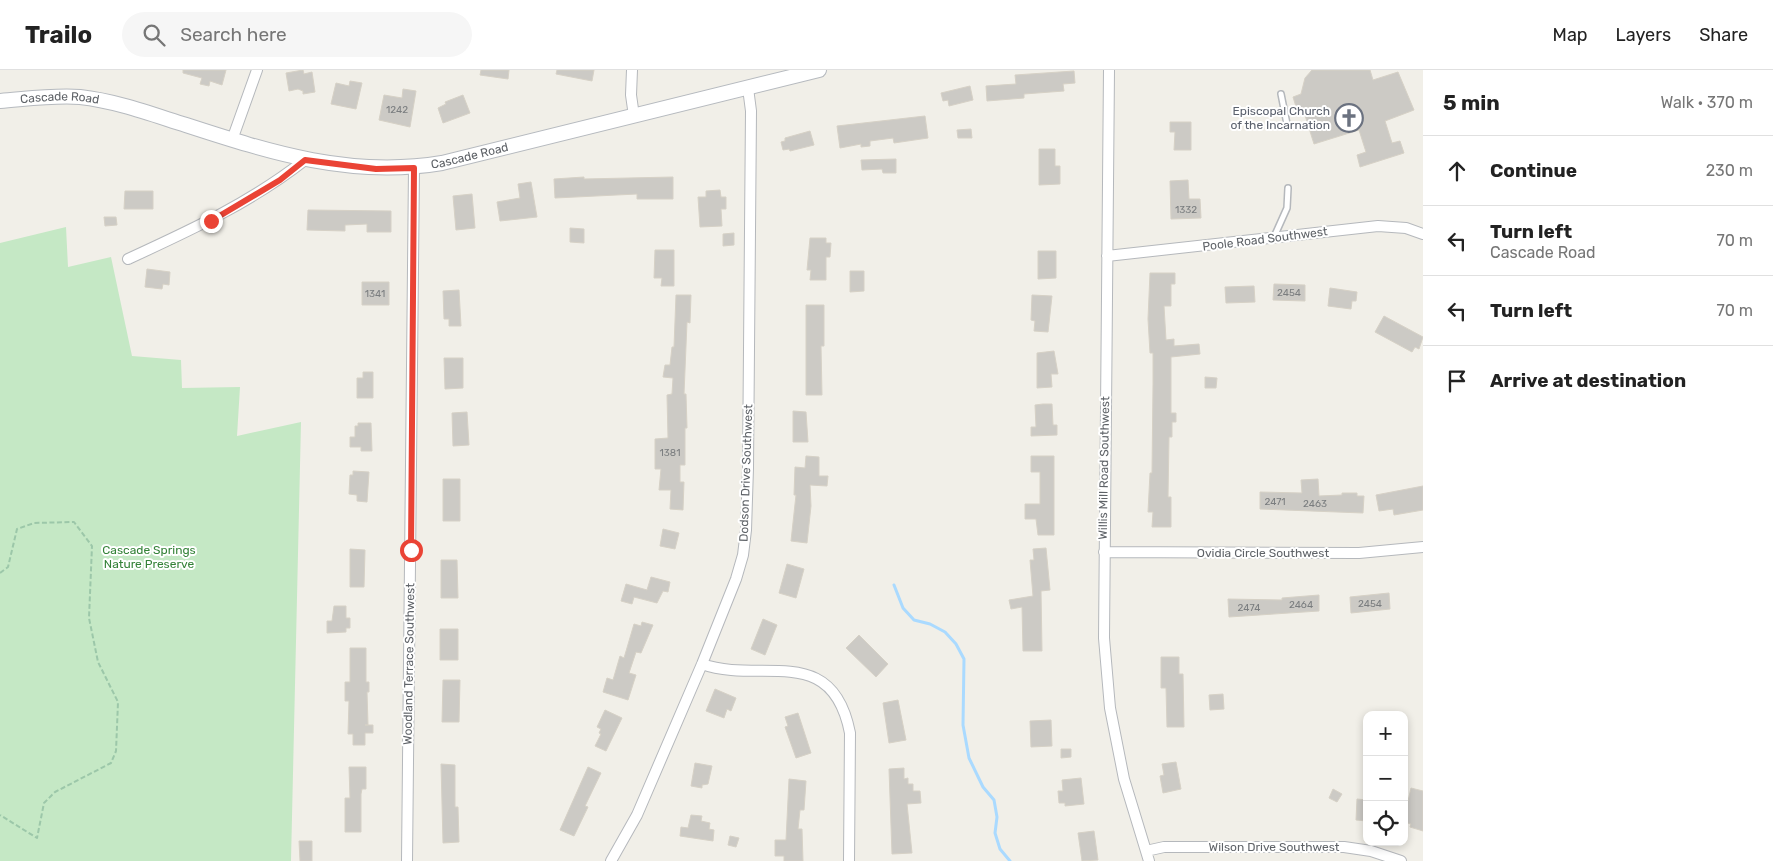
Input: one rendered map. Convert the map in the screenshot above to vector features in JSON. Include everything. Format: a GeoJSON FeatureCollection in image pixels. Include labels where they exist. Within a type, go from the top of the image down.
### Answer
{"type":"FeatureCollection","features":[{"type":"Feature","properties":{"kind":"main road","name":"Cascade Road"},"geometry":{"type":"LineString","coordinates":[[0,101],[45,97],[80,97],[124,105],[232,140],[305,160],[376,169],[414,168],[819,70]]}},
{"type":"Feature","properties":{"kind":"street"},"geometry":{"type":"LineString","coordinates":[[232,140],[257,70]]}},
{"type":"Feature","properties":{"kind":"street"},"geometry":{"type":"LineString","coordinates":[[632,70],[631,95],[634,116]]}},
{"type":"Feature","properties":{"kind":"street","name":"Willis Mill Road Southwest"},"geometry":{"type":"LineString","coordinates":[[1109,70],[1104,638],[1110,708],[1124,779],[1148,856]]}},
{"type":"Feature","properties":{"kind":"street","name":"Dodson Drive Southwest"},"geometry":{"type":"LineString","coordinates":[[611,861],[637,815],[702,664],[736,579],[746,530],[751,111],[748,88]]}},
{"type":"Feature","properties":{"kind":"street"},"geometry":{"type":"LineString","coordinates":[[128,259],[211,221],[280,180],[305,160]]}},
{"type":"Feature","properties":{"kind":"street","name":"Woodland Terrace Southwest"},"geometry":{"type":"LineString","coordinates":[[407,861],[414,168]]}},
{"type":"Feature","properties":{"kind":"street","name":"Poole Road Southwest"},"geometry":{"type":"LineString","coordinates":[[1107,256],[1378,226],[1406,228],[1423,234]]}},
{"type":"Feature","properties":{"kind":"street","name":"Ovidia Circle Southwest"},"geometry":{"type":"LineString","coordinates":[[1104,552],[1359,553],[1423,547]]}},
{"type":"Feature","properties":{"kind":"street"},"geometry":{"type":"LineString","coordinates":[[702,664],[718,670],[787,670],[812,676],[826,686],[838,700],[846,715],[850,733],[848,861]]}},
{"type":"Feature","properties":{"kind":"street","name":"Wilson Drive Southwest"},"geometry":{"type":"LineString","coordinates":[[1148,856],[1164,846],[1344,848],[1371,851],[1401,861]]}},
{"type":"Feature","properties":{"kind":"lane"},"geometry":{"type":"LineString","coordinates":[[1281,94],[1287,124]]}},
{"type":"Feature","properties":{"kind":"lane"},"geometry":{"type":"LineString","coordinates":[[1274,237],[1287,208],[1288,188]]}},
{"type":"Feature","properties":{"kind":"path"},"geometry":{"type":"LineString","coordinates":[[0,573],[8,567],[17,529],[34,523],[74,522],[92,546],[89,618],[98,662],[118,702],[116,750],[111,763],[55,792],[44,803],[37,838],[0,815]]}},
{"type":"Feature","properties":{"kind":"green space","name":"Cascade Springs Nature Preserve"},"geometry":{"type":"Polygon","coordinates":[[[66,227],[68,267],[111,257],[132,356],[181,360],[182,388],[240,387],[237,436],[301,422],[291,861],[0,861],[0,243],[66,227]]]}},
{"type":"Feature","properties":{"kind":"building"},"geometry":{"type":"Polygon","coordinates":[[[183,70],[226,70],[222,85],[210,81],[209,86],[200,84],[202,78],[183,73],[183,70]]]}},
{"type":"Feature","properties":{"kind":"building"},"geometry":{"type":"Polygon","coordinates":[[[303,70],[304,74],[312,72],[315,92],[303,94],[303,91],[298,89],[289,91],[286,73],[303,70]]]}},
{"type":"Feature","properties":{"kind":"building"},"geometry":{"type":"Polygon","coordinates":[[[481,70],[509,70],[508,79],[480,75],[481,70]]]}},
{"type":"Feature","properties":{"kind":"building"},"geometry":{"type":"Polygon","coordinates":[[[557,70],[594,70],[592,81],[556,74],[557,70]]]}},
{"type":"Feature","properties":{"kind":"building","name":"Episcopal Church of the Incarnation"},"geometry":{"type":"Polygon","coordinates":[[[1312,70],[1370,70],[1373,80],[1398,72],[1414,110],[1385,121],[1392,143],[1400,141],[1404,153],[1360,167],[1357,155],[1366,152],[1359,130],[1314,144],[1303,109],[1297,110],[1293,97],[1301,94],[1305,78],[1312,70]]]}},
{"type":"Feature","properties":{"kind":"building"},"geometry":{"type":"Polygon","coordinates":[[[1074,71],[1075,83],[1063,84],[1064,91],[1024,94],[1024,98],[987,101],[986,86],[1016,84],[1015,75],[1074,71]]]}},
{"type":"Feature","properties":{"kind":"building"},"geometry":{"type":"Polygon","coordinates":[[[350,81],[362,83],[356,109],[331,104],[336,83],[349,86],[350,81]]]}},
{"type":"Feature","properties":{"kind":"building"},"geometry":{"type":"Polygon","coordinates":[[[970,86],[973,100],[949,106],[948,100],[943,101],[941,93],[970,86]]]}},
{"type":"Feature","properties":{"kind":"building"},"geometry":{"type":"Polygon","coordinates":[[[403,89],[416,91],[410,127],[379,120],[384,95],[402,98],[403,89]]]}},
{"type":"Feature","properties":{"kind":"building"},"geometry":{"type":"Polygon","coordinates":[[[463,95],[470,113],[443,123],[438,108],[446,104],[445,102],[463,95]]]}},
{"type":"Feature","properties":{"kind":"building"},"geometry":{"type":"Polygon","coordinates":[[[925,116],[928,138],[894,143],[893,138],[870,141],[870,146],[861,147],[861,144],[840,148],[837,126],[925,116]]]}},
{"type":"Feature","properties":{"kind":"building"},"geometry":{"type":"Polygon","coordinates":[[[1170,122],[1191,122],[1191,150],[1174,150],[1175,132],[1170,132],[1170,122]]]}},
{"type":"Feature","properties":{"kind":"building"},"geometry":{"type":"Polygon","coordinates":[[[971,129],[972,138],[958,138],[957,130],[971,129]]]}},
{"type":"Feature","properties":{"kind":"building"},"geometry":{"type":"Polygon","coordinates":[[[810,131],[814,145],[790,151],[789,149],[783,150],[781,142],[785,141],[785,138],[810,131]]]}},
{"type":"Feature","properties":{"kind":"building"},"geometry":{"type":"Polygon","coordinates":[[[1039,149],[1055,149],[1055,166],[1060,166],[1060,184],[1039,185],[1039,149]]]}},
{"type":"Feature","properties":{"kind":"building"},"geometry":{"type":"Polygon","coordinates":[[[896,159],[896,173],[883,173],[882,169],[862,170],[861,160],[896,159]]]}},
{"type":"Feature","properties":{"kind":"building"},"geometry":{"type":"Polygon","coordinates":[[[584,177],[584,179],[673,177],[673,199],[637,199],[637,194],[555,198],[554,179],[584,177]]]}},
{"type":"Feature","properties":{"kind":"building"},"geometry":{"type":"Polygon","coordinates":[[[1188,180],[1189,199],[1200,199],[1201,218],[1171,219],[1170,181],[1188,180]]]}},
{"type":"Feature","properties":{"kind":"building"},"geometry":{"type":"Polygon","coordinates":[[[531,182],[537,217],[500,221],[497,202],[520,198],[518,184],[531,182]]]}},
{"type":"Feature","properties":{"kind":"building"},"geometry":{"type":"Polygon","coordinates":[[[720,190],[721,197],[726,197],[726,209],[721,209],[722,226],[700,227],[698,197],[706,197],[706,191],[720,190]]]}},
{"type":"Feature","properties":{"kind":"building"},"geometry":{"type":"Polygon","coordinates":[[[125,191],[153,191],[153,209],[124,209],[125,191]]]}},
{"type":"Feature","properties":{"kind":"building"},"geometry":{"type":"Polygon","coordinates":[[[472,194],[475,228],[456,230],[453,196],[472,194]]]}},
{"type":"Feature","properties":{"kind":"building"},"geometry":{"type":"Polygon","coordinates":[[[308,210],[391,211],[391,232],[367,232],[367,224],[345,225],[345,231],[307,230],[308,210]]]}},
{"type":"Feature","properties":{"kind":"building"},"geometry":{"type":"Polygon","coordinates":[[[104,217],[116,217],[117,225],[105,226],[104,217]]]}},
{"type":"Feature","properties":{"kind":"building"},"geometry":{"type":"Polygon","coordinates":[[[570,228],[584,229],[584,243],[570,242],[570,228]]]}},
{"type":"Feature","properties":{"kind":"building"},"geometry":{"type":"Polygon","coordinates":[[[734,233],[734,245],[723,246],[723,234],[734,233]]]}},
{"type":"Feature","properties":{"kind":"building"},"geometry":{"type":"Polygon","coordinates":[[[810,238],[826,238],[826,243],[831,243],[830,257],[826,257],[826,280],[810,280],[811,270],[807,270],[810,238]]]}},
{"type":"Feature","properties":{"kind":"building"},"geometry":{"type":"Polygon","coordinates":[[[655,250],[674,250],[674,286],[661,286],[662,278],[654,278],[655,250]]]}},
{"type":"Feature","properties":{"kind":"building"},"geometry":{"type":"Polygon","coordinates":[[[1038,251],[1056,251],[1056,278],[1038,279],[1038,251]]]}},
{"type":"Feature","properties":{"kind":"building"},"geometry":{"type":"Polygon","coordinates":[[[147,269],[170,272],[169,285],[163,284],[162,289],[145,287],[147,269]]]}},
{"type":"Feature","properties":{"kind":"building"},"geometry":{"type":"Polygon","coordinates":[[[850,271],[864,271],[864,291],[850,292],[850,271]]]}},
{"type":"Feature","properties":{"kind":"building"},"geometry":{"type":"Polygon","coordinates":[[[1150,273],[1175,273],[1175,284],[1171,284],[1171,306],[1164,306],[1166,340],[1174,339],[1174,346],[1199,344],[1200,354],[1171,357],[1171,413],[1176,413],[1176,422],[1172,422],[1172,437],[1169,437],[1168,497],[1171,497],[1171,527],[1152,527],[1153,512],[1148,512],[1150,473],[1152,473],[1153,385],[1153,353],[1150,353],[1148,319],[1150,273]]]}},
{"type":"Feature","properties":{"kind":"building"},"geometry":{"type":"Polygon","coordinates":[[[362,282],[389,282],[389,305],[362,305],[362,282]]]}},
{"type":"Feature","properties":{"kind":"building"},"geometry":{"type":"Polygon","coordinates":[[[1274,284],[1305,285],[1305,301],[1273,300],[1274,284]]]}},
{"type":"Feature","properties":{"kind":"building"},"geometry":{"type":"Polygon","coordinates":[[[1254,286],[1255,302],[1226,303],[1225,287],[1254,286]]]}},
{"type":"Feature","properties":{"kind":"building"},"geometry":{"type":"Polygon","coordinates":[[[1330,288],[1357,292],[1356,301],[1352,301],[1351,309],[1328,306],[1330,288]]]}},
{"type":"Feature","properties":{"kind":"building"},"geometry":{"type":"Polygon","coordinates":[[[459,290],[461,326],[449,326],[449,319],[444,319],[443,291],[459,290]]]}},
{"type":"Feature","properties":{"kind":"building"},"geometry":{"type":"Polygon","coordinates":[[[676,295],[691,295],[690,323],[687,322],[684,394],[686,394],[687,428],[685,428],[685,465],[680,465],[680,482],[684,482],[683,510],[670,509],[671,490],[659,490],[661,469],[655,469],[655,439],[668,438],[667,395],[672,394],[673,378],[663,377],[665,365],[670,365],[672,347],[674,347],[676,295]]]}},
{"type":"Feature","properties":{"kind":"building"},"geometry":{"type":"Polygon","coordinates":[[[1032,295],[1052,296],[1048,332],[1034,331],[1035,321],[1031,320],[1032,295]]]}},
{"type":"Feature","properties":{"kind":"building"},"geometry":{"type":"Polygon","coordinates":[[[806,305],[824,305],[824,346],[821,346],[822,395],[806,395],[806,305]]]}},
{"type":"Feature","properties":{"kind":"building"},"geometry":{"type":"Polygon","coordinates":[[[1384,316],[1423,337],[1419,349],[1415,347],[1412,352],[1375,332],[1384,316]]]}},
{"type":"Feature","properties":{"kind":"building"},"geometry":{"type":"Polygon","coordinates":[[[1054,351],[1058,374],[1051,374],[1052,387],[1037,388],[1037,353],[1054,351]]]}},
{"type":"Feature","properties":{"kind":"building"},"geometry":{"type":"Polygon","coordinates":[[[444,358],[463,358],[463,388],[445,389],[444,358]]]}},
{"type":"Feature","properties":{"kind":"building"},"geometry":{"type":"Polygon","coordinates":[[[363,372],[373,372],[373,398],[357,398],[357,378],[363,378],[363,372]]]}},
{"type":"Feature","properties":{"kind":"building"},"geometry":{"type":"Polygon","coordinates":[[[1205,377],[1217,378],[1216,388],[1205,388],[1205,377]]]}},
{"type":"Feature","properties":{"kind":"building"},"geometry":{"type":"Polygon","coordinates":[[[1052,404],[1053,425],[1057,425],[1057,435],[1031,436],[1031,427],[1036,427],[1035,405],[1052,404]]]}},
{"type":"Feature","properties":{"kind":"building"},"geometry":{"type":"Polygon","coordinates":[[[793,411],[806,412],[808,442],[793,442],[793,411]]]}},
{"type":"Feature","properties":{"kind":"building"},"geometry":{"type":"Polygon","coordinates":[[[467,412],[469,445],[453,446],[452,413],[467,412]]]}},
{"type":"Feature","properties":{"kind":"building"},"geometry":{"type":"Polygon","coordinates":[[[358,423],[371,423],[372,451],[361,451],[361,447],[350,447],[350,437],[355,437],[355,426],[358,426],[358,423]]]}},
{"type":"Feature","properties":{"kind":"building"},"geometry":{"type":"Polygon","coordinates":[[[806,456],[819,457],[819,476],[828,476],[827,486],[810,485],[811,506],[807,543],[791,541],[796,495],[794,495],[795,467],[805,468],[806,456]]]}},
{"type":"Feature","properties":{"kind":"building"},"geometry":{"type":"Polygon","coordinates":[[[1031,456],[1054,456],[1054,535],[1038,535],[1036,519],[1025,519],[1025,504],[1040,504],[1040,472],[1031,472],[1031,456]]]}},
{"type":"Feature","properties":{"kind":"building"},"geometry":{"type":"Polygon","coordinates":[[[353,471],[369,472],[367,502],[357,501],[357,495],[349,494],[350,475],[353,475],[353,471]]]}},
{"type":"Feature","properties":{"kind":"building"},"geometry":{"type":"Polygon","coordinates":[[[443,479],[460,479],[460,521],[443,521],[443,479]]]}},
{"type":"Feature","properties":{"kind":"building"},"geometry":{"type":"Polygon","coordinates":[[[1318,479],[1319,496],[1357,493],[1357,496],[1364,496],[1363,513],[1260,509],[1260,492],[1302,493],[1301,480],[1318,479]]]}},
{"type":"Feature","properties":{"kind":"building"},"geometry":{"type":"Polygon","coordinates":[[[1423,486],[1423,510],[1394,515],[1393,509],[1379,511],[1376,495],[1423,486]]]}},
{"type":"Feature","properties":{"kind":"building"},"geometry":{"type":"Polygon","coordinates":[[[663,529],[679,533],[675,549],[660,546],[663,529]]]}},
{"type":"Feature","properties":{"kind":"building"},"geometry":{"type":"Polygon","coordinates":[[[1046,548],[1050,590],[1041,591],[1042,651],[1023,651],[1022,607],[1011,609],[1009,600],[1033,596],[1030,560],[1034,560],[1033,549],[1046,548]]]}},
{"type":"Feature","properties":{"kind":"building"},"geometry":{"type":"Polygon","coordinates":[[[350,549],[365,550],[364,587],[350,587],[350,549]]]}},
{"type":"Feature","properties":{"kind":"building"},"geometry":{"type":"Polygon","coordinates":[[[441,560],[457,560],[458,598],[441,598],[441,560]]]}},
{"type":"Feature","properties":{"kind":"building"},"geometry":{"type":"Polygon","coordinates":[[[787,564],[804,569],[796,598],[779,593],[787,564]]]}},
{"type":"Feature","properties":{"kind":"building"},"geometry":{"type":"Polygon","coordinates":[[[651,577],[670,582],[668,592],[663,591],[657,603],[634,597],[632,604],[621,601],[626,584],[647,590],[651,577]]]}},
{"type":"Feature","properties":{"kind":"building"},"geometry":{"type":"Polygon","coordinates":[[[1389,593],[1390,609],[1351,613],[1350,597],[1389,593]]]}},
{"type":"Feature","properties":{"kind":"building"},"geometry":{"type":"Polygon","coordinates":[[[1319,595],[1319,611],[1229,617],[1228,599],[1282,600],[1282,598],[1319,595]]]}},
{"type":"Feature","properties":{"kind":"building"},"geometry":{"type":"Polygon","coordinates":[[[334,606],[346,606],[346,618],[350,618],[350,628],[346,628],[346,632],[327,633],[327,621],[332,621],[334,606]]]}},
{"type":"Feature","properties":{"kind":"building"},"geometry":{"type":"Polygon","coordinates":[[[763,619],[777,625],[765,655],[751,649],[763,619]]]}},
{"type":"Feature","properties":{"kind":"building"},"geometry":{"type":"Polygon","coordinates":[[[642,622],[653,625],[641,653],[636,652],[629,673],[636,675],[628,700],[603,692],[607,678],[613,680],[620,656],[624,658],[634,624],[641,626],[642,622]]]}},
{"type":"Feature","properties":{"kind":"building"},"geometry":{"type":"Polygon","coordinates":[[[440,629],[458,629],[458,660],[440,660],[440,629]]]}},
{"type":"Feature","properties":{"kind":"building"},"geometry":{"type":"Polygon","coordinates":[[[859,635],[888,664],[876,677],[846,648],[859,635]]]}},
{"type":"Feature","properties":{"kind":"building"},"geometry":{"type":"Polygon","coordinates":[[[350,648],[366,648],[366,682],[369,682],[369,692],[367,692],[368,725],[373,725],[373,733],[365,733],[365,745],[353,745],[353,734],[348,734],[349,701],[345,701],[345,682],[350,682],[350,648]]]}},
{"type":"Feature","properties":{"kind":"building"},"geometry":{"type":"Polygon","coordinates":[[[1161,657],[1179,657],[1179,674],[1183,674],[1184,727],[1167,727],[1166,688],[1161,688],[1161,657]]]}},
{"type":"Feature","properties":{"kind":"building"},"geometry":{"type":"Polygon","coordinates":[[[443,680],[460,680],[459,722],[442,722],[443,680]]]}},
{"type":"Feature","properties":{"kind":"building"},"geometry":{"type":"Polygon","coordinates":[[[715,689],[736,698],[731,711],[727,709],[724,718],[706,711],[715,689]]]}},
{"type":"Feature","properties":{"kind":"building"},"geometry":{"type":"Polygon","coordinates":[[[1223,694],[1224,709],[1210,710],[1209,695],[1223,694]]]}},
{"type":"Feature","properties":{"kind":"building"},"geometry":{"type":"Polygon","coordinates":[[[898,700],[906,740],[889,743],[883,703],[898,700]]]}},
{"type":"Feature","properties":{"kind":"building"},"geometry":{"type":"Polygon","coordinates":[[[605,710],[622,718],[606,751],[595,746],[601,734],[599,733],[601,729],[597,727],[605,710]]]}},
{"type":"Feature","properties":{"kind":"building"},"geometry":{"type":"Polygon","coordinates":[[[798,713],[811,753],[796,758],[785,727],[788,726],[785,717],[798,713]]]}},
{"type":"Feature","properties":{"kind":"building"},"geometry":{"type":"Polygon","coordinates":[[[1051,720],[1052,746],[1031,747],[1030,721],[1051,720]]]}},
{"type":"Feature","properties":{"kind":"building"},"geometry":{"type":"Polygon","coordinates":[[[1061,749],[1071,749],[1071,757],[1061,758],[1061,749]]]}},
{"type":"Feature","properties":{"kind":"building"},"geometry":{"type":"Polygon","coordinates":[[[1176,762],[1181,789],[1163,793],[1160,776],[1164,775],[1162,764],[1176,762]]]}},
{"type":"Feature","properties":{"kind":"building"},"geometry":{"type":"Polygon","coordinates":[[[695,763],[712,766],[708,784],[702,785],[702,788],[691,786],[695,763]]]}},
{"type":"Feature","properties":{"kind":"building"},"geometry":{"type":"Polygon","coordinates":[[[441,764],[455,765],[455,807],[458,807],[459,842],[443,843],[441,764]]]}},
{"type":"Feature","properties":{"kind":"building"},"geometry":{"type":"Polygon","coordinates":[[[349,767],[366,767],[366,789],[362,789],[361,794],[361,832],[345,832],[345,798],[350,798],[349,767]]]}},
{"type":"Feature","properties":{"kind":"building"},"geometry":{"type":"Polygon","coordinates":[[[588,767],[601,773],[585,806],[588,807],[574,836],[560,830],[588,767]]]}},
{"type":"Feature","properties":{"kind":"building"},"geometry":{"type":"Polygon","coordinates":[[[904,768],[904,779],[908,778],[908,784],[913,784],[913,791],[920,791],[921,803],[907,804],[912,853],[892,854],[889,769],[904,768]]]}},
{"type":"Feature","properties":{"kind":"building"},"geometry":{"type":"Polygon","coordinates":[[[1081,778],[1084,804],[1065,806],[1065,803],[1059,803],[1058,791],[1063,791],[1062,780],[1081,778]]]}},
{"type":"Feature","properties":{"kind":"building"},"geometry":{"type":"Polygon","coordinates":[[[789,779],[806,781],[804,810],[800,810],[798,829],[802,829],[803,861],[784,861],[784,856],[775,856],[775,840],[786,840],[789,779]]]}},
{"type":"Feature","properties":{"kind":"building"},"geometry":{"type":"Polygon","coordinates":[[[1411,788],[1423,791],[1423,831],[1410,827],[1411,824],[1408,823],[1408,801],[1411,788]]]}},
{"type":"Feature","properties":{"kind":"building"},"geometry":{"type":"Polygon","coordinates":[[[1333,789],[1342,794],[1337,802],[1329,798],[1333,789]]]}},
{"type":"Feature","properties":{"kind":"building"},"geometry":{"type":"Polygon","coordinates":[[[1357,799],[1363,800],[1363,821],[1356,820],[1357,799]]]}},
{"type":"Feature","properties":{"kind":"building"},"geometry":{"type":"Polygon","coordinates":[[[691,815],[702,816],[701,821],[710,823],[709,829],[714,830],[713,841],[680,836],[681,827],[688,828],[691,815]]]}},
{"type":"Feature","properties":{"kind":"building"},"geometry":{"type":"Polygon","coordinates":[[[1094,831],[1098,860],[1082,861],[1078,833],[1094,831]]]}},
{"type":"Feature","properties":{"kind":"building"},"geometry":{"type":"Polygon","coordinates":[[[730,836],[739,838],[736,847],[728,845],[730,836]]]}},
{"type":"Feature","properties":{"kind":"building"},"geometry":{"type":"Polygon","coordinates":[[[299,841],[312,841],[312,861],[300,861],[299,841]]]}},
{"type":"Feature","properties":{"kind":"waterway"},"geometry":{"type":"LineString","coordinates":[[894,585],[903,608],[914,620],[930,624],[945,632],[956,644],[964,659],[963,725],[969,758],[983,787],[994,800],[997,817],[995,833],[1000,849],[1010,861]]}},
{"type":"Feature","properties":{"kind":"place","name":"Episcopal Church of the Incarnation"},"geometry":{"type":"Point","coordinates":[1349,118]}},
{"type":"Feature","properties":{"kind":"route"},"geometry":{"type":"LineString","coordinates":[[211,221],[280,180],[305,160],[376,169],[414,168],[411,550]]}}]}
